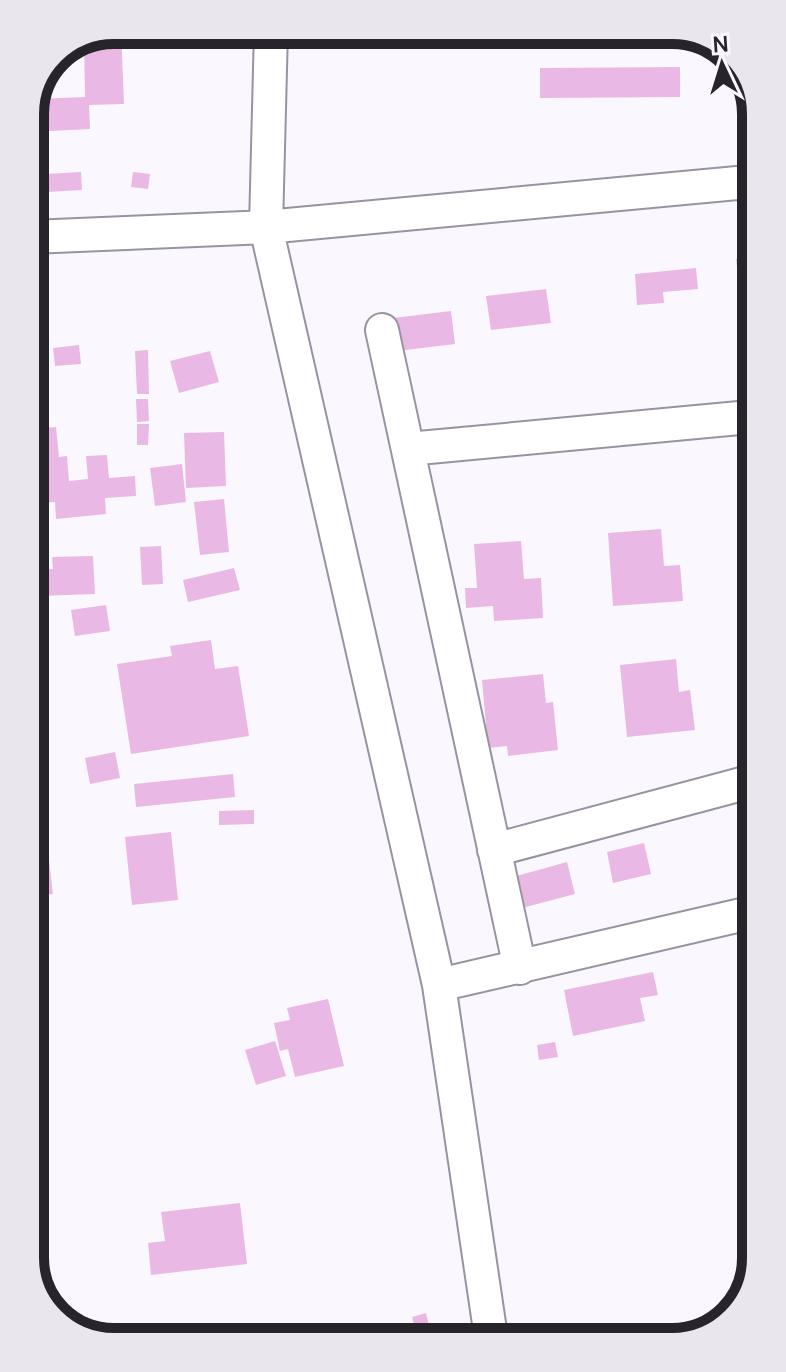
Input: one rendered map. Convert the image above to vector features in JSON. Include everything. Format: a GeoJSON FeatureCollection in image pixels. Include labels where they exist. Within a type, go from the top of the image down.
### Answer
{"type":"FeatureCollection","features":[{"type":"Feature","properties":{"kind":"street"},"geometry":{"type":"LineString","coordinates":[[271,44],[266,227],[439,985],[490,1328]]}},
{"type":"Feature","properties":{"kind":"street"},"geometry":{"type":"LineString","coordinates":[[44,236],[266,227],[742,183]]}},
{"type":"Feature","properties":{"kind":"street"},"geometry":{"type":"LineString","coordinates":[[382,330],[520,968]]}},
{"type":"Feature","properties":{"kind":"street"},"geometry":{"type":"LineString","coordinates":[[408,449],[742,418]]}},
{"type":"Feature","properties":{"kind":"street"},"geometry":{"type":"LineString","coordinates":[[494,850],[742,784]]}},
{"type":"Feature","properties":{"kind":"street"},"geometry":{"type":"LineString","coordinates":[[439,985],[742,915]]}},
{"type":"Feature","properties":{"kind":"building"},"geometry":{"type":"Polygon","coordinates":[[[122,44],[124,104],[89,105],[90,129],[44,131],[45,99],[85,97],[84,51],[100,45],[122,44]]]}},
{"type":"Feature","properties":{"kind":"building"},"geometry":{"type":"Polygon","coordinates":[[[680,67],[680,97],[540,98],[540,68],[680,67]]]}},
{"type":"Feature","properties":{"kind":"building"},"geometry":{"type":"Polygon","coordinates":[[[81,172],[82,190],[47,192],[46,174],[81,172]]]}},
{"type":"Feature","properties":{"kind":"building"},"geometry":{"type":"Polygon","coordinates":[[[133,172],[150,174],[148,189],[131,187],[133,172]]]}},
{"type":"Feature","properties":{"kind":"building"},"geometry":{"type":"Polygon","coordinates":[[[742,258],[742,291],[740,291],[736,259],[742,258]]]}},
{"type":"Feature","properties":{"kind":"building"},"geometry":{"type":"Polygon","coordinates":[[[696,268],[698,289],[663,292],[664,303],[637,305],[635,274],[696,268]]]}},
{"type":"Feature","properties":{"kind":"building"},"geometry":{"type":"Polygon","coordinates":[[[546,289],[551,323],[491,330],[486,296],[546,289]]]}},
{"type":"Feature","properties":{"kind":"building"},"geometry":{"type":"Polygon","coordinates":[[[451,311],[455,344],[397,351],[393,318],[451,311]]]}},
{"type":"Feature","properties":{"kind":"building"},"geometry":{"type":"Polygon","coordinates":[[[79,345],[81,364],[55,366],[53,348],[79,345]]]}},
{"type":"Feature","properties":{"kind":"building"},"geometry":{"type":"Polygon","coordinates":[[[148,350],[149,394],[137,394],[135,351],[148,350]]]}},
{"type":"Feature","properties":{"kind":"building"},"geometry":{"type":"Polygon","coordinates":[[[210,351],[219,382],[179,393],[170,361],[210,351]]]}},
{"type":"Feature","properties":{"kind":"building"},"geometry":{"type":"Polygon","coordinates":[[[136,399],[148,399],[149,421],[137,422],[136,399]]]}},
{"type":"Feature","properties":{"kind":"building"},"geometry":{"type":"Polygon","coordinates":[[[137,424],[149,424],[148,445],[137,445],[137,424]]]}},
{"type":"Feature","properties":{"kind":"building"},"geometry":{"type":"Polygon","coordinates":[[[56,427],[59,457],[67,456],[69,481],[88,479],[86,456],[107,455],[109,478],[135,476],[136,496],[105,498],[106,514],[56,519],[55,502],[44,503],[44,428],[56,427]]]}},
{"type":"Feature","properties":{"kind":"building"},"geometry":{"type":"Polygon","coordinates":[[[224,432],[226,486],[186,488],[184,433],[224,432]]]}},
{"type":"Feature","properties":{"kind":"building"},"geometry":{"type":"Polygon","coordinates":[[[182,464],[186,502],[155,506],[150,468],[182,464]]]}},
{"type":"Feature","properties":{"kind":"building"},"geometry":{"type":"Polygon","coordinates":[[[224,499],[229,552],[200,555],[194,502],[224,499]]]}},
{"type":"Feature","properties":{"kind":"building"},"geometry":{"type":"Polygon","coordinates":[[[661,529],[664,566],[680,565],[683,601],[613,606],[608,533],[661,529]]]}},
{"type":"Feature","properties":{"kind":"building"},"geometry":{"type":"Polygon","coordinates":[[[521,541],[524,579],[541,578],[543,618],[494,621],[493,606],[466,608],[465,588],[477,588],[474,544],[521,541]]]}},
{"type":"Feature","properties":{"kind":"building"},"geometry":{"type":"Polygon","coordinates":[[[161,546],[163,584],[142,585],[140,547],[161,546]]]}},
{"type":"Feature","properties":{"kind":"building"},"geometry":{"type":"Polygon","coordinates":[[[93,556],[95,594],[44,596],[44,569],[53,569],[52,557],[93,556]]]}},
{"type":"Feature","properties":{"kind":"building"},"geometry":{"type":"Polygon","coordinates":[[[234,568],[240,590],[188,602],[183,580],[234,568]]]}},
{"type":"Feature","properties":{"kind":"building"},"geometry":{"type":"Polygon","coordinates":[[[106,605],[110,631],[75,636],[71,610],[106,605]]]}},
{"type":"Feature","properties":{"kind":"building"},"geometry":{"type":"Polygon","coordinates":[[[211,640],[215,669],[238,666],[249,736],[131,754],[117,664],[172,656],[170,646],[211,640]]]}},
{"type":"Feature","properties":{"kind":"building"},"geometry":{"type":"Polygon","coordinates":[[[676,659],[679,692],[690,690],[695,730],[627,737],[620,665],[676,659]]]}},
{"type":"Feature","properties":{"kind":"building"},"geometry":{"type":"Polygon","coordinates":[[[543,674],[546,703],[553,702],[558,750],[508,756],[507,746],[488,748],[482,680],[543,674]]]}},
{"type":"Feature","properties":{"kind":"building"},"geometry":{"type":"Polygon","coordinates":[[[115,752],[120,778],[90,784],[85,758],[115,752]]]}},
{"type":"Feature","properties":{"kind":"building"},"geometry":{"type":"Polygon","coordinates":[[[233,774],[235,797],[136,807],[134,784],[233,774]]]}},
{"type":"Feature","properties":{"kind":"building"},"geometry":{"type":"Polygon","coordinates":[[[254,810],[254,824],[219,825],[219,811],[254,810]]]}},
{"type":"Feature","properties":{"kind":"building"},"geometry":{"type":"Polygon","coordinates":[[[171,832],[178,900],[132,905],[125,837],[171,832]]]}},
{"type":"Feature","properties":{"kind":"building"},"geometry":{"type":"Polygon","coordinates":[[[47,843],[53,894],[44,895],[44,844],[47,843]]]}},
{"type":"Feature","properties":{"kind":"building"},"geometry":{"type":"Polygon","coordinates":[[[644,843],[651,874],[613,883],[607,852],[644,843]]]}},
{"type":"Feature","properties":{"kind":"building"},"geometry":{"type":"Polygon","coordinates":[[[567,862],[575,894],[522,908],[513,877],[567,862]]]}},
{"type":"Feature","properties":{"kind":"building"},"geometry":{"type":"Polygon","coordinates":[[[653,972],[658,995],[640,998],[645,1021],[573,1036],[564,990],[653,972]]]}},
{"type":"Feature","properties":{"kind":"building"},"geometry":{"type":"Polygon","coordinates":[[[328,999],[344,1066],[295,1077],[288,1049],[280,1051],[274,1023],[290,1020],[287,1008],[328,999]]]}},
{"type":"Feature","properties":{"kind":"building"},"geometry":{"type":"Polygon","coordinates":[[[275,1041],[286,1076],[256,1085],[245,1050],[275,1041]]]}},
{"type":"Feature","properties":{"kind":"building"},"geometry":{"type":"Polygon","coordinates":[[[555,1042],[558,1057],[539,1060],[537,1045],[555,1042]]]}},
{"type":"Feature","properties":{"kind":"building"},"geometry":{"type":"Polygon","coordinates":[[[240,1203],[247,1264],[151,1275],[148,1243],[165,1241],[161,1212],[240,1203]]]}},
{"type":"Feature","properties":{"kind":"building"},"geometry":{"type":"Polygon","coordinates":[[[426,1313],[430,1328],[415,1328],[412,1317],[426,1313]]]}}]}
